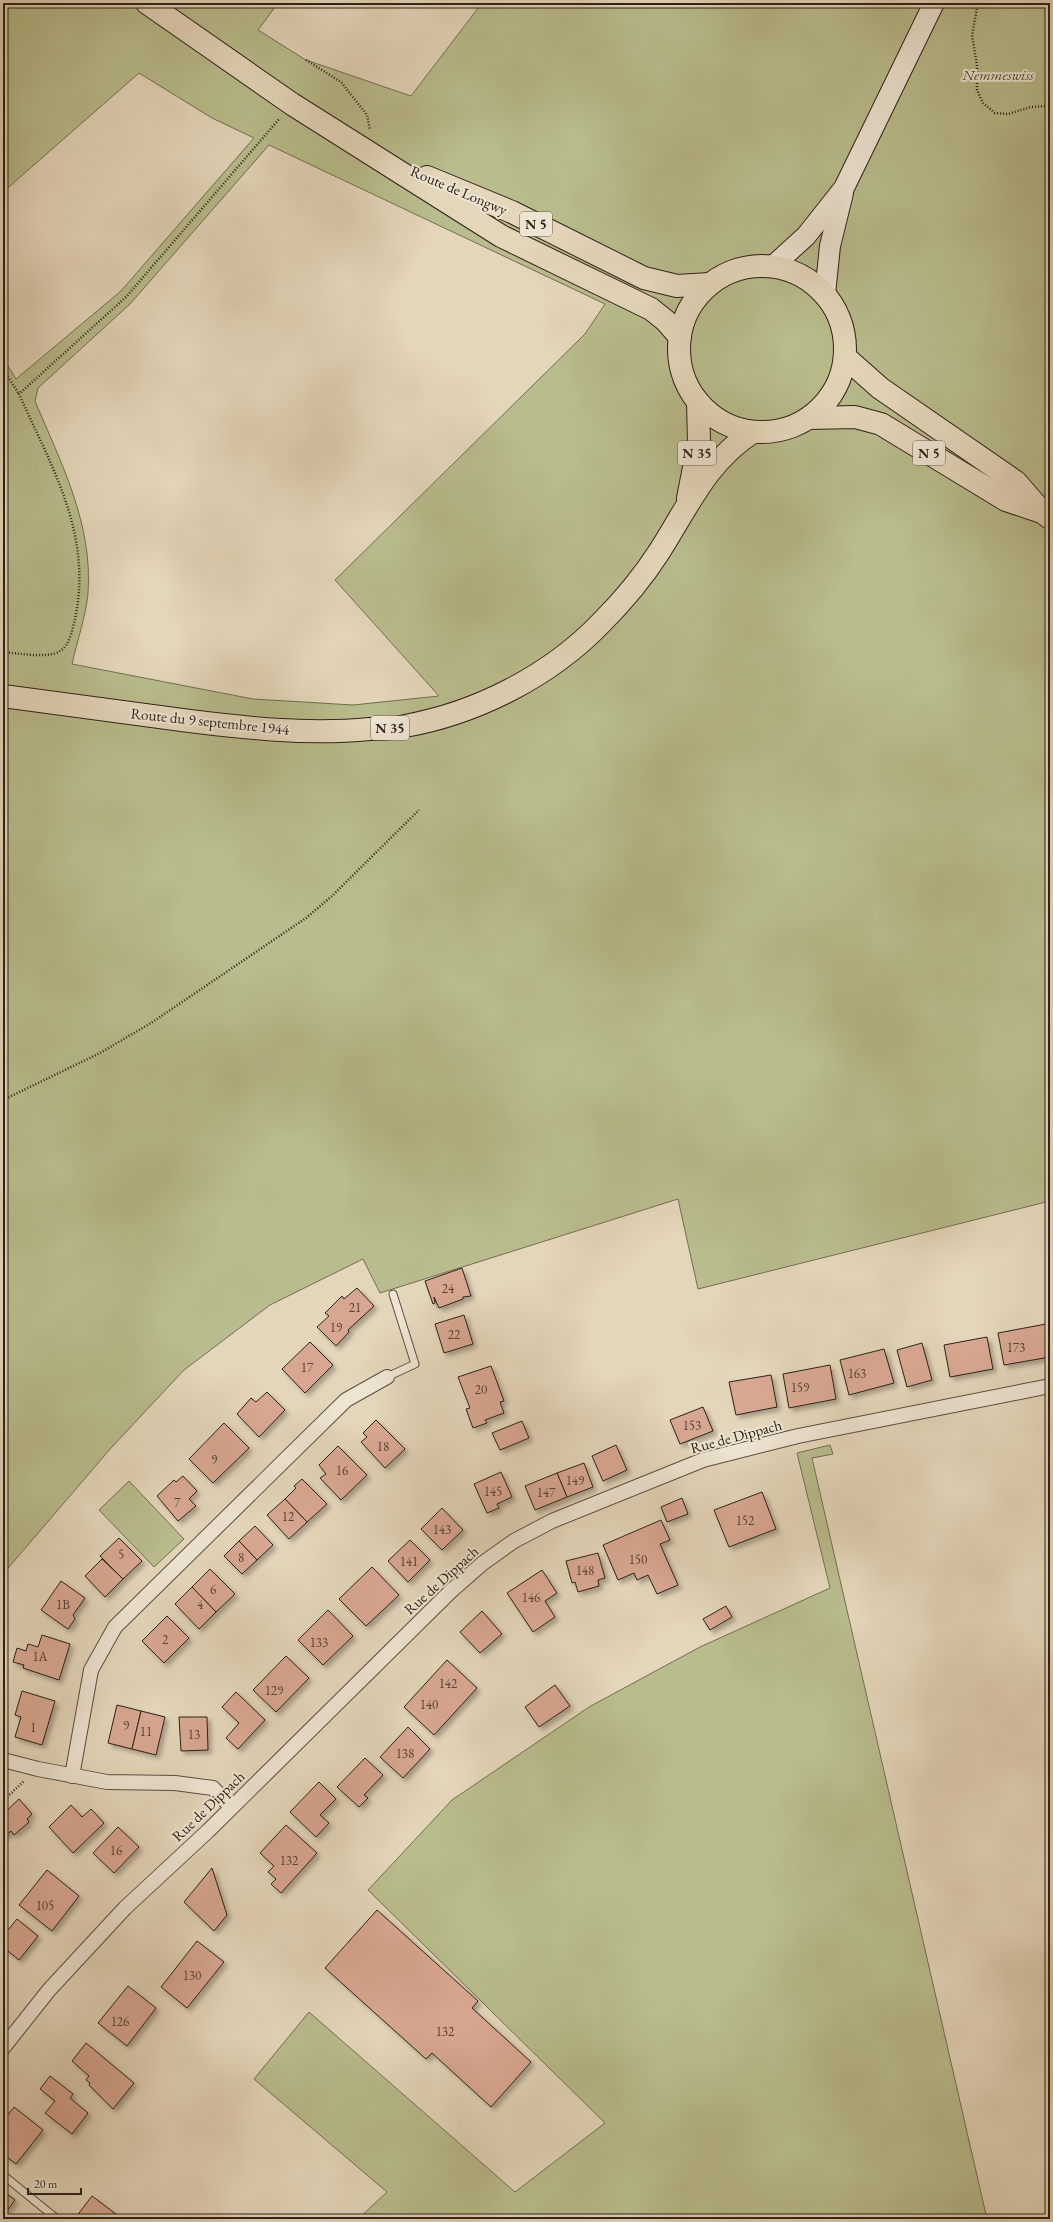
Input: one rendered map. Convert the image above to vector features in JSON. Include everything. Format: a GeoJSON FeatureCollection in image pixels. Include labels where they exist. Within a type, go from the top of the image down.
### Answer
{"type":"FeatureCollection","features":[{"type":"Feature","properties":{"kind":"main road","name":"Route de Longwy"},"geometry":{"type":"LineString","coordinates":[[147,3],[292,104],[501,236],[651,309],[666,320],[680,337]]}},
{"type":"Feature","properties":{"kind":"main road"},"geometry":{"type":"LineString","coordinates":[[825,294],[830,246],[844,188],[934,3]]}},
{"type":"Feature","properties":{"kind":"main road","name":"Route de Longwy"},"geometry":{"type":"LineString","coordinates":[[364,150],[512,212],[644,278],[677,286],[710,284]]}},
{"type":"Feature","properties":{"kind":"main road"},"geometry":{"type":"LineString","coordinates":[[773,266],[806,236],[844,188]]}},
{"type":"Feature","properties":{"kind":"main road","name":"N 5"},"geometry":{"type":"LineString","coordinates":[[773,266],[792,271],[810,281],[825,294],[838,313],[845,334],[845,357],[842,375],[834,392],[824,406],[809,418],[792,428],[773,432],[753,432],[726,424],[714,417],[698,402],[686,383],[680,360],[680,337],[685,317],[695,299],[710,284],[729,272],[750,267],[773,266]]}},
{"type":"Feature","properties":{"kind":"main road","name":"N 5"},"geometry":{"type":"LineString","coordinates":[[845,357],[880,388],[1016,482],[1046,515]]}},
{"type":"Feature","properties":{"kind":"main road","name":"N 35"},"geometry":{"type":"LineString","coordinates":[[687,503],[699,442],[698,402]]}},
{"type":"Feature","properties":{"kind":"main road","name":"N 5"},"geometry":{"type":"LineString","coordinates":[[809,418],[855,417],[881,424],[1006,500],[1046,515]]}},
{"type":"Feature","properties":{"kind":"main road","name":"N 35"},"geometry":{"type":"LineString","coordinates":[[687,503],[721,458],[736,444],[753,432]]}},
{"type":"Feature","properties":{"kind":"main road","name":"Route du 9 septembre 1944"},"geometry":{"type":"LineString","coordinates":[[3,696],[252,729],[338,732],[405,727],[462,711],[517,686],[561,658],[600,624],[633,588],[659,552],[687,503]]}},
{"type":"Feature","properties":{"kind":"street"},"geometry":{"type":"LineString","coordinates":[[72,1776],[91,1670],[115,1627],[346,1400],[387,1377]]}},
{"type":"Feature","properties":{"kind":"street","name":"Rue de Dippach"},"geometry":{"type":"LineString","coordinates":[[3,2048],[49,1990],[126,1908],[483,1563],[514,1541],[552,1521],[703,1460],[798,1436],[1050,1386]]}},
{"type":"Feature","properties":{"kind":"street"},"geometry":{"type":"LineString","coordinates":[[3,1760],[38,1769],[107,1782],[176,1783],[213,1788],[231,1807]]}},
{"type":"Feature","properties":{"kind":"lane"},"geometry":{"type":"LineString","coordinates":[[387,1377],[415,1364],[393,1294]]}},
{"type":"Feature","properties":{"kind":"lane"},"geometry":{"type":"LineString","coordinates":[[3,2175],[57,2219]]}},
{"type":"Feature","properties":{"kind":"path"},"geometry":{"type":"LineString","coordinates":[[978,3],[972,35],[977,65],[977,90],[983,103],[995,113],[1008,114],[1031,107],[1050,108]]}},
{"type":"Feature","properties":{"kind":"path"},"geometry":{"type":"LineString","coordinates":[[306,60],[341,82],[367,115],[372,136],[364,150]]}},
{"type":"Feature","properties":{"kind":"path"},"geometry":{"type":"LineString","coordinates":[[19,394],[126,297],[292,104]]}},
{"type":"Feature","properties":{"kind":"path"},"geometry":{"type":"LineString","coordinates":[[3,369],[19,394],[67,502],[76,532],[80,590],[71,637],[60,651],[49,655],[3,652]]}},
{"type":"Feature","properties":{"kind":"path"},"geometry":{"type":"LineString","coordinates":[[3,1100],[80,1064],[144,1026],[306,918],[332,896],[419,810]]}},
{"type":"Feature","properties":{"kind":"path"},"geometry":{"type":"LineString","coordinates":[[3,1801],[38,1769]]}},
{"type":"Feature","properties":{"kind":"green space","name":"Nemmeswiss"},"geometry":{"type":"Polygon","coordinates":[[[3,3],[278,3],[258,30],[306,60],[411,96],[482,3],[1050,3],[1050,1201],[698,1289],[678,1199],[380,1293],[363,1259],[270,1305],[184,1370],[111,1448],[3,1574],[3,358],[16,379],[121,291],[254,138],[212,118],[139,73],[3,192],[3,3]],[[269,145],[130,304],[38,388],[35,401],[65,471],[73,494],[80,518],[88,567],[87,602],[72,664],[253,699],[353,705],[439,696],[335,580],[585,334],[605,304],[269,145]]]}},
{"type":"Feature","properties":{"kind":"green space"},"geometry":{"type":"Polygon","coordinates":[[[830,1445],[833,1454],[812,1458],[987,2219],[358,2219],[387,2192],[254,2079],[309,2012],[515,2192],[605,2123],[368,1890],[452,1800],[589,1707],[700,1647],[830,1588],[797,1453],[830,1445]]]}},
{"type":"Feature","properties":{"kind":"green space"},"geometry":{"type":"Polygon","coordinates":[[[129,1481],[184,1539],[154,1567],[99,1510],[129,1481]]]}},
{"type":"Feature","properties":{"kind":"building"},"geometry":{"type":"Polygon","coordinates":[[[462,1268],[471,1296],[463,1297],[463,1299],[439,1308],[434,1297],[435,1303],[433,1304],[425,1281],[462,1268]]]}},
{"type":"Feature","properties":{"kind":"building"},"geometry":{"type":"Polygon","coordinates":[[[357,1288],[374,1306],[348,1330],[349,1332],[336,1346],[317,1327],[329,1316],[325,1313],[342,1296],[344,1299],[357,1288]]]}},
{"type":"Feature","properties":{"kind":"building"},"geometry":{"type":"Polygon","coordinates":[[[464,1315],[473,1344],[444,1353],[435,1324],[464,1315]]]}},
{"type":"Feature","properties":{"kind":"building"},"geometry":{"type":"Polygon","coordinates":[[[1046,1324],[1050,1357],[1004,1365],[998,1333],[1046,1324]]]}},
{"type":"Feature","properties":{"kind":"building"},"geometry":{"type":"Polygon","coordinates":[[[987,1337],[993,1369],[950,1377],[944,1345],[987,1337]]]}},
{"type":"Feature","properties":{"kind":"building"},"geometry":{"type":"Polygon","coordinates":[[[310,1342],[333,1365],[305,1393],[282,1369],[310,1342]]]}},
{"type":"Feature","properties":{"kind":"building"},"geometry":{"type":"Polygon","coordinates":[[[922,1343],[932,1380],[907,1387],[897,1350],[922,1343]]]}},
{"type":"Feature","properties":{"kind":"building"},"geometry":{"type":"Polygon","coordinates":[[[884,1349],[894,1383],[849,1395],[840,1360],[884,1349]]]}},
{"type":"Feature","properties":{"kind":"building"},"geometry":{"type":"Polygon","coordinates":[[[830,1365],[836,1399],[789,1408],[783,1374],[830,1365]]]}},
{"type":"Feature","properties":{"kind":"building"},"geometry":{"type":"Polygon","coordinates":[[[491,1366],[504,1401],[500,1402],[504,1413],[485,1420],[487,1423],[473,1428],[466,1409],[470,1408],[458,1377],[491,1366]]]}},
{"type":"Feature","properties":{"kind":"building"},"geometry":{"type":"Polygon","coordinates":[[[771,1375],[777,1407],[736,1415],[729,1382],[771,1375]]]}},
{"type":"Feature","properties":{"kind":"building"},"geometry":{"type":"Polygon","coordinates":[[[267,1392],[285,1410],[259,1437],[237,1414],[251,1398],[256,1402],[267,1392]]]}},
{"type":"Feature","properties":{"kind":"building"},"geometry":{"type":"Polygon","coordinates":[[[703,1407],[713,1431],[680,1444],[670,1420],[703,1407]]]}},
{"type":"Feature","properties":{"kind":"building"},"geometry":{"type":"Polygon","coordinates":[[[376,1420],[405,1449],[385,1468],[361,1442],[367,1437],[363,1433],[376,1420]]]}},
{"type":"Feature","properties":{"kind":"building"},"geometry":{"type":"Polygon","coordinates":[[[522,1421],[529,1438],[500,1450],[492,1433],[522,1421]]]}},
{"type":"Feature","properties":{"kind":"building"},"geometry":{"type":"Polygon","coordinates":[[[224,1423],[249,1448],[213,1483],[189,1459],[224,1423]]]}},
{"type":"Feature","properties":{"kind":"building"},"geometry":{"type":"Polygon","coordinates":[[[616,1445],[627,1470],[603,1481],[592,1456],[616,1445]]]}},
{"type":"Feature","properties":{"kind":"building"},"geometry":{"type":"Polygon","coordinates":[[[338,1446],[367,1475],[341,1500],[320,1478],[326,1474],[319,1465],[338,1446]]]}},
{"type":"Feature","properties":{"kind":"building"},"geometry":{"type":"Polygon","coordinates":[[[584,1463],[593,1487],[567,1497],[557,1473],[584,1463]]]}},
{"type":"Feature","properties":{"kind":"building"},"geometry":{"type":"Polygon","coordinates":[[[501,1472],[512,1497],[497,1504],[499,1508],[487,1513],[474,1484],[501,1472]]]}},
{"type":"Feature","properties":{"kind":"building"},"geometry":{"type":"Polygon","coordinates":[[[557,1473],[567,1497],[535,1510],[525,1486],[557,1473]]]}},
{"type":"Feature","properties":{"kind":"building"},"geometry":{"type":"Polygon","coordinates":[[[183,1476],[197,1491],[189,1499],[196,1506],[178,1521],[157,1496],[174,1480],[176,1482],[183,1476]]]}},
{"type":"Feature","properties":{"kind":"building"},"geometry":{"type":"Polygon","coordinates":[[[302,1479],[327,1504],[307,1522],[285,1499],[296,1488],[294,1486],[302,1479]]]}},
{"type":"Feature","properties":{"kind":"building"},"geometry":{"type":"Polygon","coordinates":[[[762,1492],[776,1529],[729,1547],[714,1510],[762,1492]]]}},
{"type":"Feature","properties":{"kind":"building"},"geometry":{"type":"Polygon","coordinates":[[[682,1498],[688,1514],[667,1522],[661,1507],[682,1498]]]}},
{"type":"Feature","properties":{"kind":"building"},"geometry":{"type":"Polygon","coordinates":[[[285,1499],[307,1522],[289,1539],[267,1515],[285,1499]]]}},
{"type":"Feature","properties":{"kind":"building"},"geometry":{"type":"Polygon","coordinates":[[[442,1508],[463,1530],[442,1550],[421,1529],[442,1508]]]}},
{"type":"Feature","properties":{"kind":"building"},"geometry":{"type":"Polygon","coordinates":[[[661,1520],[670,1540],[660,1544],[678,1585],[657,1594],[648,1575],[637,1580],[634,1573],[618,1580],[603,1545],[661,1520]]]}},
{"type":"Feature","properties":{"kind":"building"},"geometry":{"type":"Polygon","coordinates":[[[255,1526],[273,1545],[257,1560],[239,1541],[255,1526]]]}},
{"type":"Feature","properties":{"kind":"building"},"geometry":{"type":"Polygon","coordinates":[[[119,1538],[142,1561],[123,1579],[100,1556],[119,1538]]]}},
{"type":"Feature","properties":{"kind":"building"},"geometry":{"type":"Polygon","coordinates":[[[410,1540],[430,1560],[408,1582],[388,1561],[410,1540]]]}},
{"type":"Feature","properties":{"kind":"building"},"geometry":{"type":"Polygon","coordinates":[[[239,1541],[257,1560],[242,1574],[224,1556],[239,1541]]]}},
{"type":"Feature","properties":{"kind":"building"},"geometry":{"type":"Polygon","coordinates":[[[598,1553],[605,1578],[598,1580],[599,1586],[578,1592],[575,1582],[572,1583],[566,1561],[598,1553]]]}},
{"type":"Feature","properties":{"kind":"building"},"geometry":{"type":"Polygon","coordinates":[[[102,1559],[123,1579],[105,1597],[85,1576],[102,1559]]]}},
{"type":"Feature","properties":{"kind":"building"},"geometry":{"type":"Polygon","coordinates":[[[372,1567],[399,1595],[366,1626],[339,1599],[372,1567]]]}},
{"type":"Feature","properties":{"kind":"building"},"geometry":{"type":"Polygon","coordinates":[[[210,1569],[235,1594],[216,1612],[192,1587],[210,1569]]]}},
{"type":"Feature","properties":{"kind":"building"},"geometry":{"type":"Polygon","coordinates":[[[542,1570],[557,1593],[545,1601],[555,1617],[533,1632],[507,1593],[542,1570]]]}},
{"type":"Feature","properties":{"kind":"building"},"geometry":{"type":"Polygon","coordinates":[[[61,1581],[85,1598],[73,1615],[75,1619],[68,1629],[41,1610],[61,1581]]]}},
{"type":"Feature","properties":{"kind":"building"},"geometry":{"type":"Polygon","coordinates":[[[192,1587],[216,1612],[199,1629],[175,1604],[192,1587]]]}},
{"type":"Feature","properties":{"kind":"building"},"geometry":{"type":"Polygon","coordinates":[[[726,1606],[732,1617],[710,1630],[703,1619],[726,1606]]]}},
{"type":"Feature","properties":{"kind":"building"},"geometry":{"type":"Polygon","coordinates":[[[328,1610],[353,1636],[323,1665],[298,1640],[328,1610]]]}},
{"type":"Feature","properties":{"kind":"building"},"geometry":{"type":"Polygon","coordinates":[[[482,1611],[502,1634],[480,1653],[460,1632],[482,1611]]]}},
{"type":"Feature","properties":{"kind":"building"},"geometry":{"type":"Polygon","coordinates":[[[167,1616],[189,1638],[164,1663],[142,1641],[167,1616]]]}},
{"type":"Feature","properties":{"kind":"building"},"geometry":{"type":"Polygon","coordinates":[[[42,1635],[70,1644],[59,1680],[23,1668],[24,1665],[13,1662],[17,1648],[26,1651],[28,1644],[38,1647],[42,1635]]]}},
{"type":"Feature","properties":{"kind":"building"},"geometry":{"type":"Polygon","coordinates":[[[286,1656],[309,1678],[276,1712],[253,1690],[286,1656]]]}},
{"type":"Feature","properties":{"kind":"building"},"geometry":{"type":"Polygon","coordinates":[[[447,1660],[477,1688],[434,1735],[404,1707],[447,1660]]]}},
{"type":"Feature","properties":{"kind":"building"},"geometry":{"type":"Polygon","coordinates":[[[555,1685],[570,1706],[539,1727],[525,1707],[555,1685]]]}},
{"type":"Feature","properties":{"kind":"building"},"geometry":{"type":"Polygon","coordinates":[[[22,1691],[55,1701],[42,1745],[15,1737],[21,1717],[15,1715],[22,1691]]]}},
{"type":"Feature","properties":{"kind":"building"},"geometry":{"type":"Polygon","coordinates":[[[236,1692],[265,1720],[238,1749],[226,1738],[239,1723],[222,1707],[236,1692]]]}},
{"type":"Feature","properties":{"kind":"building"},"geometry":{"type":"Polygon","coordinates":[[[117,1705],[141,1711],[132,1749],[108,1743],[117,1705]]]}},
{"type":"Feature","properties":{"kind":"building"},"geometry":{"type":"Polygon","coordinates":[[[141,1711],[165,1717],[156,1755],[132,1749],[141,1711]]]}},
{"type":"Feature","properties":{"kind":"building"},"geometry":{"type":"Polygon","coordinates":[[[179,1717],[207,1717],[208,1750],[181,1751],[179,1717]]]}},
{"type":"Feature","properties":{"kind":"building"},"geometry":{"type":"Polygon","coordinates":[[[408,1727],[430,1749],[403,1778],[380,1757],[408,1727]]]}},
{"type":"Feature","properties":{"kind":"building"},"geometry":{"type":"Polygon","coordinates":[[[365,1758],[383,1775],[364,1795],[368,1798],[359,1807],[337,1787],[365,1758]]]}},
{"type":"Feature","properties":{"kind":"building"},"geometry":{"type":"Polygon","coordinates":[[[319,1782],[336,1799],[320,1815],[329,1823],[316,1837],[290,1812],[319,1782]]]}},
{"type":"Feature","properties":{"kind":"building"},"geometry":{"type":"Polygon","coordinates":[[[19,1799],[32,1814],[27,1819],[29,1822],[14,1835],[11,1831],[3,1838],[3,1814],[19,1799]]]}},
{"type":"Feature","properties":{"kind":"building"},"geometry":{"type":"Polygon","coordinates":[[[71,1805],[82,1817],[91,1809],[104,1823],[73,1853],[49,1827],[71,1805]]]}},
{"type":"Feature","properties":{"kind":"building"},"geometry":{"type":"Polygon","coordinates":[[[286,1825],[317,1853],[281,1893],[271,1884],[276,1879],[268,1872],[274,1866],[260,1853],[286,1825]]]}},
{"type":"Feature","properties":{"kind":"building"},"geometry":{"type":"Polygon","coordinates":[[[118,1827],[139,1847],[114,1873],[93,1853],[118,1827]]]}},
{"type":"Feature","properties":{"kind":"building"},"geometry":{"type":"Polygon","coordinates":[[[212,1868],[227,1915],[214,1931],[184,1902],[212,1868]]]}},
{"type":"Feature","properties":{"kind":"building"},"geometry":{"type":"Polygon","coordinates":[[[47,1870],[79,1896],[52,1931],[19,1905],[47,1870]]]}},
{"type":"Feature","properties":{"kind":"building"},"geometry":{"type":"Polygon","coordinates":[[[377,1910],[478,2001],[472,2008],[531,2062],[491,2107],[432,2053],[426,2059],[325,1968],[377,1910]]]}},
{"type":"Feature","properties":{"kind":"building"},"geometry":{"type":"Polygon","coordinates":[[[17,1919],[38,1936],[19,1960],[3,1947],[3,1936],[17,1919]]]}},
{"type":"Feature","properties":{"kind":"building"},"geometry":{"type":"Polygon","coordinates":[[[197,1941],[224,1962],[187,2008],[161,1987],[197,1941]]]}},
{"type":"Feature","properties":{"kind":"building"},"geometry":{"type":"Polygon","coordinates":[[[128,1986],[156,2008],[127,2046],[98,2023],[128,1986]]]}},
{"type":"Feature","properties":{"kind":"building"},"geometry":{"type":"Polygon","coordinates":[[[86,2043],[134,2083],[113,2109],[89,2085],[90,2083],[86,2080],[89,2076],[72,2061],[86,2043]]]}},
{"type":"Feature","properties":{"kind":"building"},"geometry":{"type":"Polygon","coordinates":[[[50,2076],[73,2094],[70,2098],[88,2113],[72,2134],[45,2113],[55,2101],[40,2089],[50,2076]]]}},
{"type":"Feature","properties":{"kind":"building"},"geometry":{"type":"Polygon","coordinates":[[[14,2107],[43,2130],[16,2164],[3,2154],[3,2121],[14,2107]]]}},
{"type":"Feature","properties":{"kind":"building"},"geometry":{"type":"Polygon","coordinates":[[[3,2191],[15,2200],[3,2216],[3,2191]]]}},
{"type":"Feature","properties":{"kind":"building"},"geometry":{"type":"Polygon","coordinates":[[[92,2196],[117,2215],[114,2219],[79,2219],[76,2217],[92,2196]]]}}]}
